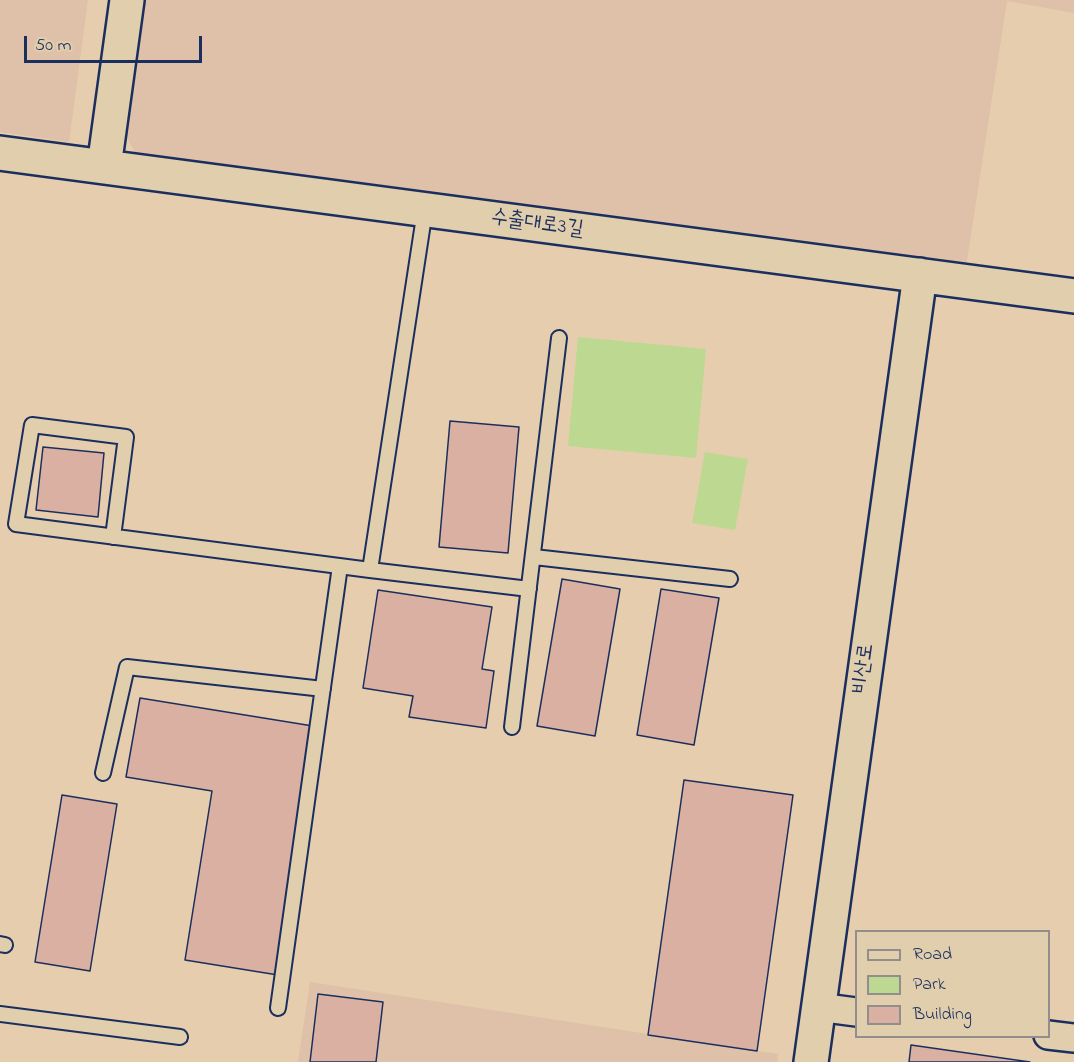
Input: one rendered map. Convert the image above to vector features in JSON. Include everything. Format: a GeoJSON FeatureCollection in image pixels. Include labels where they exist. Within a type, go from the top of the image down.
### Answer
{"type":"FeatureCollection","features":[{"type":"Feature","properties":{"kind":"street"},"geometry":{"type":"LineString","coordinates":[[104,167],[127,0]]}},
{"type":"Feature","properties":{"kind":"street","name":"수출대로3길"},"geometry":{"type":"LineString","coordinates":[[0,153],[1074,296]]}},
{"type":"Feature","properties":{"kind":"street","name":"비산로"},"geometry":{"type":"LineString","coordinates":[[811,1062],[920,275]]}},
{"type":"Feature","properties":{"kind":"street"},"geometry":{"type":"LineString","coordinates":[[818,1007],[855,1012]]}},
{"type":"Feature","properties":{"kind":"street"},"geometry":{"type":"LineString","coordinates":[[1050,1035],[1074,1038]]}},
{"type":"Feature","properties":{"kind":"lane"},"geometry":{"type":"LineString","coordinates":[[369,570],[424,210]]}},
{"type":"Feature","properties":{"kind":"lane"},"geometry":{"type":"LineString","coordinates":[[512,727],[560,338]]}},
{"type":"Feature","properties":{"kind":"lane"},"geometry":{"type":"LineString","coordinates":[[113,537],[126,437],[32,425],[16,524],[113,537],[369,570],[529,589]]}},
{"type":"Feature","properties":{"kind":"lane"},"geometry":{"type":"LineString","coordinates":[[534,557],[730,579]]}},
{"type":"Feature","properties":{"kind":"lane"},"geometry":{"type":"LineString","coordinates":[[278,1008],[340,566]]}},
{"type":"Feature","properties":{"kind":"lane"},"geometry":{"type":"LineString","coordinates":[[104,773],[127,667],[323,689]]}},
{"type":"Feature","properties":{"kind":"lane"},"geometry":{"type":"LineString","coordinates":[[0,1014],[180,1037]]}},
{"type":"Feature","properties":{"kind":"shaded area"},"geometry":{"type":"Polygon","coordinates":[[[0,0],[88,0],[69,142],[0,132],[0,0]]]}},
{"type":"Feature","properties":{"kind":"shaded area"},"geometry":{"type":"Polygon","coordinates":[[[141,0],[1074,0],[1074,13],[1007,1],[962,293],[145,171],[124,132],[141,0]]]}},
{"type":"Feature","properties":{"kind":"shaded area"},"geometry":{"type":"Polygon","coordinates":[[[310,982],[778,1054],[777,1062],[298,1062],[310,982]]]}},
{"type":"Feature","properties":{"kind":"green space"},"geometry":{"type":"Polygon","coordinates":[[[578,337],[706,349],[696,458],[568,446],[578,337]]]}},
{"type":"Feature","properties":{"kind":"green space"},"geometry":{"type":"Polygon","coordinates":[[[705,452],[748,459],[735,530],[692,523],[705,452]]]}},
{"type":"Feature","properties":{"kind":"building"},"geometry":{"type":"Polygon","coordinates":[[[450,421],[519,427],[508,553],[439,547],[450,421]]]}},
{"type":"Feature","properties":{"kind":"building"},"geometry":{"type":"Polygon","coordinates":[[[43,447],[104,453],[98,517],[36,510],[43,447]]]}},
{"type":"Feature","properties":{"kind":"building"},"geometry":{"type":"Polygon","coordinates":[[[562,579],[620,589],[595,736],[537,726],[562,579]]]}},
{"type":"Feature","properties":{"kind":"building"},"geometry":{"type":"Polygon","coordinates":[[[661,589],[719,598],[694,745],[637,735],[661,589]]]}},
{"type":"Feature","properties":{"kind":"building"},"geometry":{"type":"Polygon","coordinates":[[[378,590],[492,607],[482,669],[494,671],[486,728],[409,717],[413,696],[363,688],[378,590]]]}},
{"type":"Feature","properties":{"kind":"building"},"geometry":{"type":"Polygon","coordinates":[[[140,698],[319,727],[278,975],[185,960],[212,791],[126,777],[140,698]]]}},
{"type":"Feature","properties":{"kind":"building"},"geometry":{"type":"Polygon","coordinates":[[[684,780],[793,795],[757,1051],[648,1035],[684,780]]]}},
{"type":"Feature","properties":{"kind":"building"},"geometry":{"type":"Polygon","coordinates":[[[62,795],[117,804],[90,971],[35,962],[62,795]]]}},
{"type":"Feature","properties":{"kind":"building"},"geometry":{"type":"Polygon","coordinates":[[[318,994],[383,1002],[376,1062],[310,1062],[318,994]]]}},
{"type":"Feature","properties":{"kind":"building"},"geometry":{"type":"Polygon","coordinates":[[[911,1045],[1030,1062],[909,1062],[911,1045]]]}}]}
